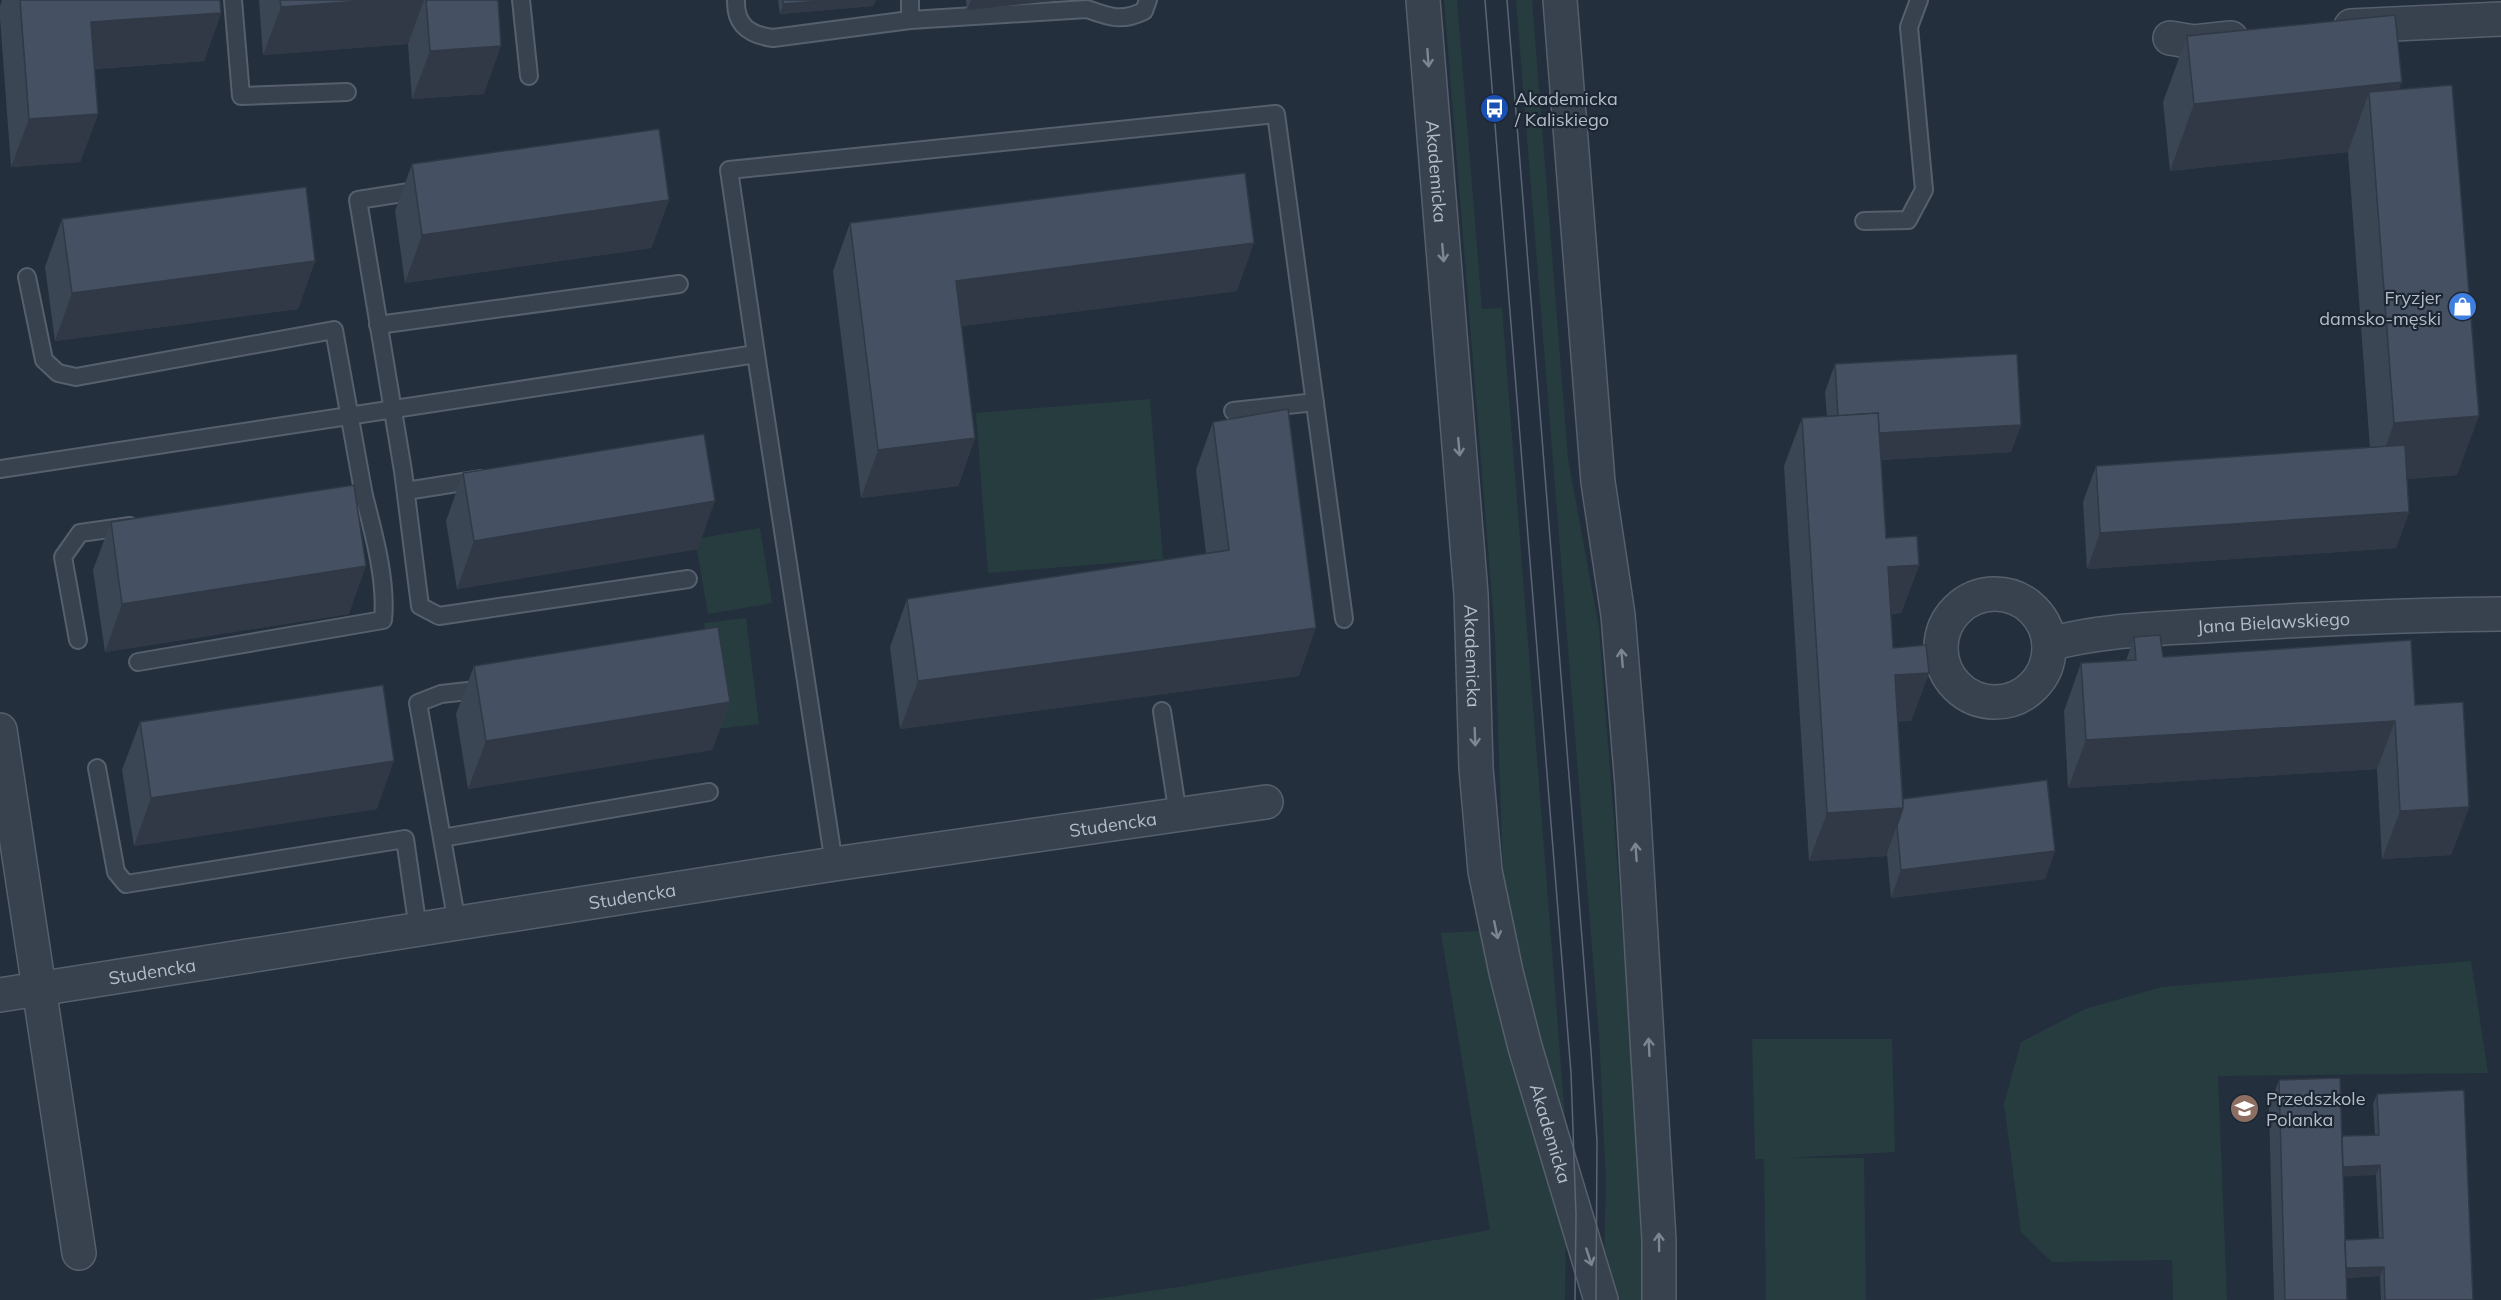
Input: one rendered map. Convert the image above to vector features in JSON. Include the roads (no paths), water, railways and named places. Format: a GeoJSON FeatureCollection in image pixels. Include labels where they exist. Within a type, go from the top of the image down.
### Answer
{"type":"FeatureCollection","features":[{"type":"Feature","properties":{"kind":"street","name":"Akademicka"},"geometry":{"type":"LineString","coordinates":[[1424,0],[1470,594],[1476,768],[1485,871],[1506,972],[1525,1047],[1601,1300]]}},
{"type":"Feature","properties":{"kind":"street"},"geometry":{"type":"LineString","coordinates":[[1560,0],[1598,482],[1618,615],[1632,785],[1656,1181],[1659,1300]]}},
{"type":"Feature","properties":{"kind":"street"},"geometry":{"type":"LineString","coordinates":[[2321,28],[2501,19]]}},
{"type":"Feature","properties":{"kind":"street"},"geometry":{"type":"LineString","coordinates":[[2170,38],[2194,42],[2265,34]]}},
{"type":"Feature","properties":{"kind":"street","name":"Jana Bielawskiego"},"geometry":{"type":"LineString","coordinates":[[2049,644],[2082,635],[2136,629],[2377,616],[2501,614]]}},
{"type":"Feature","properties":{"kind":"street"},"geometry":{"type":"LineString","coordinates":[[0,730],[79,1253]]}},
{"type":"Feature","properties":{"kind":"street","name":"Studencka"},"geometry":{"type":"LineString","coordinates":[[0,995],[834,864],[1266,802]]}},
{"type":"Feature","properties":{"kind":"lane"},"geometry":{"type":"LineString","coordinates":[[233,0],[242,96],[348,92]]}},
{"type":"Feature","properties":{"kind":"lane"},"geometry":{"type":"LineString","coordinates":[[521,0],[529,76]]}},
{"type":"Feature","properties":{"kind":"lane"},"geometry":{"type":"LineString","coordinates":[[736,0],[736,10],[742,27],[757,36],[773,39],[910,20],[1074,5],[1110,17],[1130,18],[1144,11],[1149,0]]}},
{"type":"Feature","properties":{"kind":"lane"},"geometry":{"type":"LineString","coordinates":[[910,0],[910,20]]}},
{"type":"Feature","properties":{"kind":"lane"},"geometry":{"type":"LineString","coordinates":[[1864,221],[1908,220],[1924,190],[1909,27],[1919,0]]}},
{"type":"Feature","properties":{"kind":"lane"},"geometry":{"type":"LineString","coordinates":[[834,864],[729,170],[1276,114],[1344,619]]}},
{"type":"Feature","properties":{"kind":"lane"},"geometry":{"type":"LineString","coordinates":[[423,190],[358,200],[406,491],[420,606],[439,616],[688,579]]}},
{"type":"Feature","properties":{"kind":"lane"},"geometry":{"type":"LineString","coordinates":[[27,278],[44,360],[58,373],[76,377],[334,330],[364,496],[373,532],[385,604],[383,620],[138,662]]}},
{"type":"Feature","properties":{"kind":"lane"},"geometry":{"type":"LineString","coordinates":[[378,325],[679,284]]}},
{"type":"Feature","properties":{"kind":"lane"},"geometry":{"type":"LineString","coordinates":[[0,469],[756,354]]}},
{"type":"Feature","properties":{"kind":"lane"},"geometry":{"type":"LineString","coordinates":[[1233,411],[1315,402]]}},
{"type":"Feature","properties":{"kind":"lane"},"geometry":{"type":"LineString","coordinates":[[406,491],[495,477]]}},
{"type":"Feature","properties":{"kind":"lane"},"geometry":{"type":"LineString","coordinates":[[318,502],[364,496]]}},
{"type":"Feature","properties":{"kind":"lane"},"geometry":{"type":"LineString","coordinates":[[78,640],[63,557],[80,533],[148,524]]}},
{"type":"Feature","properties":{"kind":"lane"},"geometry":{"type":"LineString","coordinates":[[458,923],[418,703],[441,694],[495,688]]}},
{"type":"Feature","properties":{"kind":"lane"},"geometry":{"type":"LineString","coordinates":[[1162,711],[1178,815]]}},
{"type":"Feature","properties":{"kind":"lane"},"geometry":{"type":"LineString","coordinates":[[97,768],[116,872],[126,884],[405,839],[418,929]]}},
{"type":"Feature","properties":{"kind":"lane"},"geometry":{"type":"LineString","coordinates":[[442,838],[709,792]]}},
{"type":"Feature","properties":{"kind":"tram line"},"geometry":{"type":"LineString","coordinates":[[1485,0],[1571,1073],[1576,1215],[1575,1300]]}},
{"type":"Feature","properties":{"kind":"tram line"},"geometry":{"type":"LineString","coordinates":[[1507,0],[1591,1051],[1597,1141],[1596,1300]]}},
{"type":"Feature","properties":{"kind":"place","name":"Akademicka / Kaliskiego"},"geometry":{"type":"Point","coordinates":[1494,108]}},
{"type":"Feature","properties":{"kind":"place","name":"Fryzjer damsko-męski"},"geometry":{"type":"Point","coordinates":[2462,307]}},
{"type":"Feature","properties":{"kind":"place","name":"Przedszkole Polanka"},"geometry":{"type":"Point","coordinates":[2245,1108]}}]}
